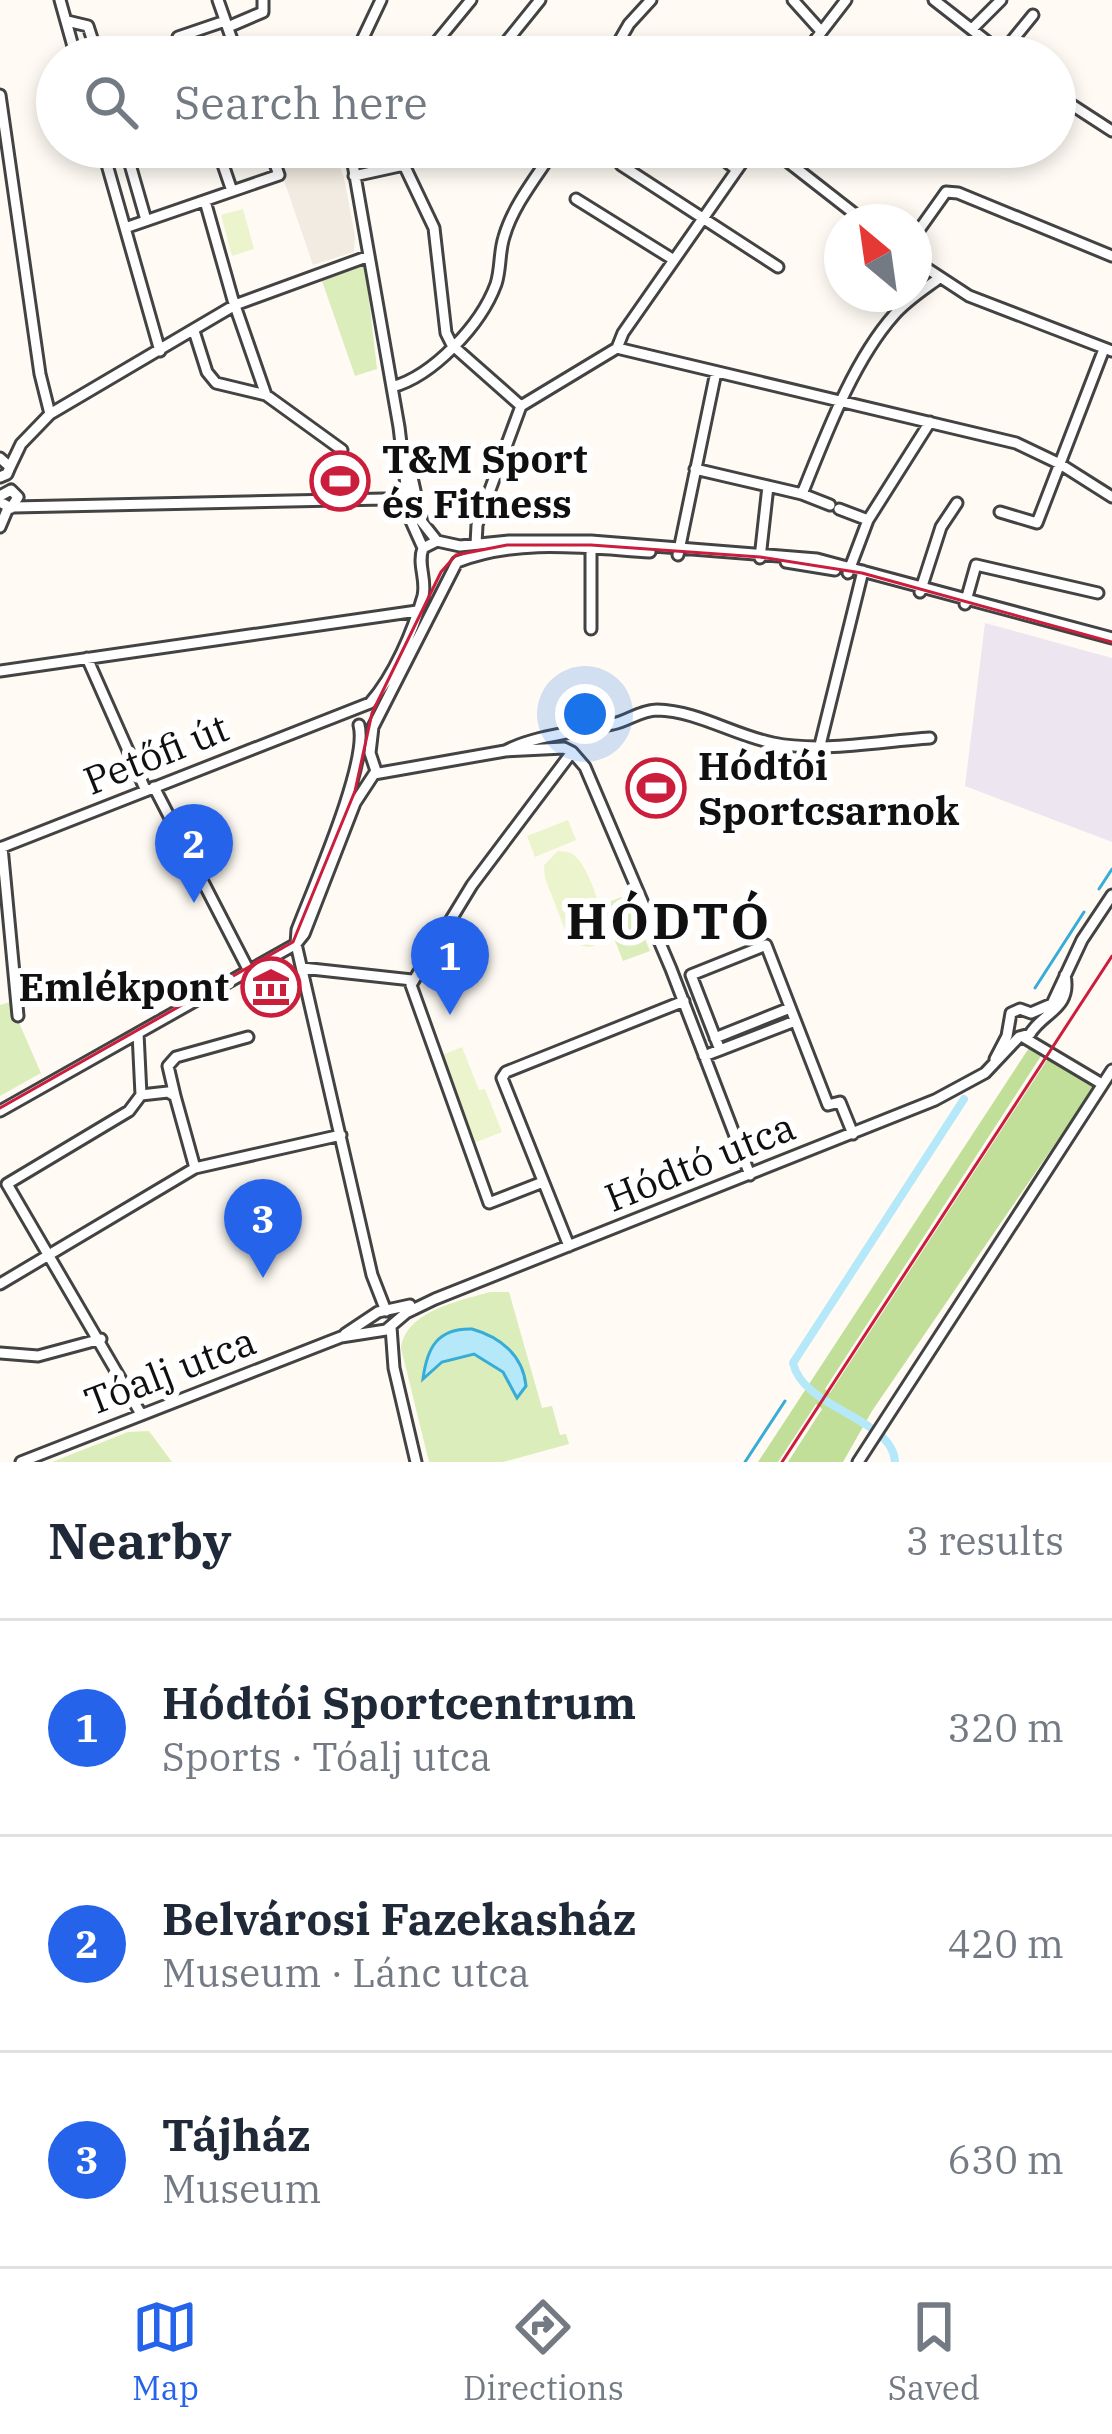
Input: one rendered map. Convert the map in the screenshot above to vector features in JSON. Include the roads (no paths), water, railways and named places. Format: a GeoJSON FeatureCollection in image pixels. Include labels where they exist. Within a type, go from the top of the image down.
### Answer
{"type":"FeatureCollection","features":[{"type":"Feature","properties":{"kind":"street"},"geometry":{"type":"LineString","coordinates":[[60,0],[70,36]]}},
{"type":"Feature","properties":{"kind":"street"},"geometry":{"type":"LineString","coordinates":[[218,0],[231,36]]}},
{"type":"Feature","properties":{"kind":"street"},"geometry":{"type":"LineString","coordinates":[[182,36],[263,12],[263,0]]}},
{"type":"Feature","properties":{"kind":"street"},"geometry":{"type":"LineString","coordinates":[[364,36],[380,0]]}},
{"type":"Feature","properties":{"kind":"street"},"geometry":{"type":"LineString","coordinates":[[444,36],[471,0]]}},
{"type":"Feature","properties":{"kind":"street"},"geometry":{"type":"LineString","coordinates":[[511,36],[540,0]]}},
{"type":"Feature","properties":{"kind":"street"},"geometry":{"type":"LineString","coordinates":[[622,36],[651,0]]}},
{"type":"Feature","properties":{"kind":"street"},"geometry":{"type":"LineString","coordinates":[[793,0],[820,30]]}},
{"type":"Feature","properties":{"kind":"street"},"geometry":{"type":"LineString","coordinates":[[816,36],[846,0]]}},
{"type":"Feature","properties":{"kind":"street"},"geometry":{"type":"LineString","coordinates":[[934,0],[981,36]]}},
{"type":"Feature","properties":{"kind":"street"},"geometry":{"type":"LineString","coordinates":[[972,29],[1001,0]]}},
{"type":"Feature","properties":{"kind":"street"},"geometry":{"type":"LineString","coordinates":[[1018,36],[1033,15]]}},
{"type":"Feature","properties":{"kind":"street"},"geometry":{"type":"LineString","coordinates":[[66,21],[88,26],[91,36]]}},
{"type":"Feature","properties":{"kind":"street"},"geometry":{"type":"LineString","coordinates":[[0,95],[40,374],[50,414]]}},
{"type":"Feature","properties":{"kind":"street"},"geometry":{"type":"LineString","coordinates":[[1076,108],[1112,131]]}},
{"type":"Feature","properties":{"kind":"street"},"geometry":{"type":"LineString","coordinates":[[108,168],[160,351]]}},
{"type":"Feature","properties":{"kind":"street"},"geometry":{"type":"LineString","coordinates":[[131,168],[146,220]]}},
{"type":"Feature","properties":{"kind":"street"},"geometry":{"type":"LineString","coordinates":[[224,168],[232,191]]}},
{"type":"Feature","properties":{"kind":"street"},"geometry":{"type":"LineString","coordinates":[[125,228],[278,176],[276,168]]}},
{"type":"Feature","properties":{"kind":"street"},"geometry":{"type":"LineString","coordinates":[[353,168],[413,507],[410,519],[423,548],[419,560],[424,594],[382,688],[363,707],[354,772],[296,944],[416,1462]]}},
{"type":"Feature","properties":{"kind":"street"},"geometry":{"type":"LineString","coordinates":[[354,176],[390,168]]}},
{"type":"Feature","properties":{"kind":"street"},"geometry":{"type":"LineString","coordinates":[[405,168],[434,228],[446,333],[452,345],[521,406]]}},
{"type":"Feature","properties":{"kind":"street"},"geometry":{"type":"LineString","coordinates":[[392,388],[413,382],[487,305],[498,279],[504,236],[542,168]]}},
{"type":"Feature","properties":{"kind":"street"},"geometry":{"type":"LineString","coordinates":[[626,168],[778,267]]}},
{"type":"Feature","properties":{"kind":"street"},"geometry":{"type":"LineString","coordinates":[[476,539],[521,406],[617,348],[734,168]]}},
{"type":"Feature","properties":{"kind":"street"},"geometry":{"type":"LineString","coordinates":[[796,168],[843,204]]}},
{"type":"Feature","properties":{"kind":"street"},"geometry":{"type":"LineString","coordinates":[[0,184],[13,182]]}},
{"type":"Feature","properties":{"kind":"street"},"geometry":{"type":"LineString","coordinates":[[932,212],[946,192],[958,193],[1112,256]]}},
{"type":"Feature","properties":{"kind":"street"},"geometry":{"type":"LineString","coordinates":[[575,199],[674,260]]}},
{"type":"Feature","properties":{"kind":"street"},"geometry":{"type":"LineString","coordinates":[[205,201],[266,395]]}},
{"type":"Feature","properties":{"kind":"street"},"geometry":{"type":"LineString","coordinates":[[0,527],[7,501],[5,466],[50,414],[235,305],[369,256]]}},
{"type":"Feature","properties":{"kind":"street"},"geometry":{"type":"LineString","coordinates":[[932,274],[969,296],[1108,350],[1037,523],[1000,512]]}},
{"type":"Feature","properties":{"kind":"street"},"geometry":{"type":"LineString","coordinates":[[802,494],[880,332],[897,311],[938,279]]}},
{"type":"Feature","properties":{"kind":"street"},"geometry":{"type":"LineString","coordinates":[[194,331],[212,379],[266,395],[342,450]]}},
{"type":"Feature","properties":{"kind":"street"},"geometry":{"type":"LineString","coordinates":[[617,348],[1016,443],[1112,497]]}},
{"type":"Feature","properties":{"kind":"street"},"geometry":{"type":"LineString","coordinates":[[678,552],[716,372]]}},
{"type":"Feature","properties":{"kind":"street"},"geometry":{"type":"LineString","coordinates":[[849,570],[868,520],[930,422]]}},
{"type":"Feature","properties":{"kind":"street"},"geometry":{"type":"LineString","coordinates":[[399,427],[413,507],[436,542],[449,545],[476,539],[760,556],[862,573],[1112,642]]}},
{"type":"Feature","properties":{"kind":"street"},"geometry":{"type":"LineString","coordinates":[[694,469],[802,494],[868,520]]}},
{"type":"Feature","properties":{"kind":"street"},"geometry":{"type":"LineString","coordinates":[[384,500],[399,488],[404,471]]}},
{"type":"Feature","properties":{"kind":"street"},"geometry":{"type":"LineString","coordinates":[[760,556],[768,486]]}},
{"type":"Feature","properties":{"kind":"street"},"geometry":{"type":"LineString","coordinates":[[7,501],[50,506],[384,500],[413,507]]}},
{"type":"Feature","properties":{"kind":"street"},"geometry":{"type":"LineString","coordinates":[[921,590],[941,527],[957,503]]}},
{"type":"Feature","properties":{"kind":"street"},"geometry":{"type":"LineString","coordinates":[[423,548],[436,542]]}},
{"type":"Feature","properties":{"kind":"street"},"geometry":{"type":"LineString","coordinates":[[0,1111],[296,944],[373,768],[370,753],[378,713],[457,562],[517,548],[591,544]]}},
{"type":"Feature","properties":{"kind":"street"},"geometry":{"type":"LineString","coordinates":[[591,544],[591,628]]}},
{"type":"Feature","properties":{"kind":"street"},"geometry":{"type":"LineString","coordinates":[[449,545],[457,562]]}},
{"type":"Feature","properties":{"kind":"street"},"geometry":{"type":"LineString","coordinates":[[966,602],[976,565],[1098,592]]}},
{"type":"Feature","properties":{"kind":"street"},"geometry":{"type":"LineString","coordinates":[[422,570],[432,578],[447,576]]}},
{"type":"Feature","properties":{"kind":"street"},"geometry":{"type":"LineString","coordinates":[[820,746],[862,573]]}},
{"type":"Feature","properties":{"kind":"street"},"geometry":{"type":"LineString","coordinates":[[0,671],[417,611]]}},
{"type":"Feature","properties":{"kind":"street"},"geometry":{"type":"LineString","coordinates":[[87,658],[150,789],[248,970]]}},
{"type":"Feature","properties":{"kind":"street"},"geometry":{"type":"LineString","coordinates":[[363,707],[378,713]]}},
{"type":"Feature","properties":{"kind":"street","name":"Petőfi út"},"geometry":{"type":"LineString","coordinates":[[1,847],[363,707]]}},
{"type":"Feature","properties":{"kind":"street"},"geometry":{"type":"LineString","coordinates":[[505,751],[524,742],[620,723],[644,711],[659,710],[708,719],[772,743],[820,746],[930,738]]}},
{"type":"Feature","properties":{"kind":"street"},"geometry":{"type":"LineString","coordinates":[[334,717],[373,728]]}},
{"type":"Feature","properties":{"kind":"street"},"geometry":{"type":"LineString","coordinates":[[354,772],[360,777],[373,768],[416,767],[505,751],[564,748],[572,752],[597,794],[750,1175]]}},
{"type":"Feature","properties":{"kind":"street"},"geometry":{"type":"LineString","coordinates":[[543,1182],[489,1203],[411,985],[472,886],[572,752]]}},
{"type":"Feature","properties":{"kind":"street"},"geometry":{"type":"LineString","coordinates":[[357,758],[367,755],[373,768]]}},
{"type":"Feature","properties":{"kind":"street"},"geometry":{"type":"LineString","coordinates":[[1,847],[18,1016]]}},
{"type":"Feature","properties":{"kind":"street","name":"Hódtó utca"},"geometry":{"type":"LineString","coordinates":[[380,1313],[434,1299],[750,1175],[935,1100],[985,1073],[1052,1004],[1082,940],[1112,896]]}},
{"type":"Feature","properties":{"kind":"street"},"geometry":{"type":"LineString","coordinates":[[720,1050],[691,975],[766,945],[828,1105],[840,1102],[853,1134]]}},
{"type":"Feature","properties":{"kind":"street"},"geometry":{"type":"LineString","coordinates":[[302,968],[412,980]]}},
{"type":"Feature","properties":{"kind":"street"},"geometry":{"type":"LineString","coordinates":[[569,1246],[502,1078],[506,1072],[683,1001]]}},
{"type":"Feature","properties":{"kind":"street"},"geometry":{"type":"LineString","coordinates":[[715,1038],[790,1008]]}},
{"type":"Feature","properties":{"kind":"street"},"geometry":{"type":"LineString","coordinates":[[985,1073],[1009,1029],[1007,1021],[1013,1011],[1047,1050],[1102,1084]]}},
{"type":"Feature","properties":{"kind":"street"},"geometry":{"type":"LineString","coordinates":[[704,1056],[795,1021]]}},
{"type":"Feature","properties":{"kind":"street"},"geometry":{"type":"LineString","coordinates":[[1009,1029],[1028,1028]]}},
{"type":"Feature","properties":{"kind":"street"},"geometry":{"type":"LineString","coordinates":[[138,1033],[141,1095],[129,1111],[7,1184],[141,1414]]}},
{"type":"Feature","properties":{"kind":"street"},"geometry":{"type":"LineString","coordinates":[[196,1168],[168,1066],[176,1058],[248,1037]]}},
{"type":"Feature","properties":{"kind":"street"},"geometry":{"type":"LineString","coordinates":[[858,1462],[1112,1070]]}},
{"type":"Feature","properties":{"kind":"street"},"geometry":{"type":"LineString","coordinates":[[141,1095],[175,1096]]}},
{"type":"Feature","properties":{"kind":"street"},"geometry":{"type":"LineString","coordinates":[[0,1285],[196,1168],[341,1135]]}},
{"type":"Feature","properties":{"kind":"street","name":"Hódtó utca"},"geometry":{"type":"LineString","coordinates":[[386,1328],[434,1299]]}},
{"type":"Feature","properties":{"kind":"street"},"geometry":{"type":"LineString","coordinates":[[380,1313],[386,1328]]}},
{"type":"Feature","properties":{"kind":"street","name":"Tóalj utca"},"geometry":{"type":"LineString","coordinates":[[341,1337],[380,1313]]}},
{"type":"Feature","properties":{"kind":"street","name":"Tóalj utca"},"geometry":{"type":"LineString","coordinates":[[21,1462],[341,1337],[386,1328]]}},
{"type":"Feature","properties":{"kind":"street"},"geometry":{"type":"LineString","coordinates":[[0,1354],[38,1356],[100,1339]]}},
{"type":"Feature","properties":{"kind":"water"},"geometry":{"type":"Polygon","coordinates":[[[472,1329],[501,1342],[515,1356],[526,1386],[517,1398],[503,1372],[474,1354],[442,1362],[423,1379],[436,1342],[451,1332],[472,1329]]]}},
{"type":"Feature","properties":{"kind":"waterway"},"geometry":{"type":"LineString","coordinates":[[1099,889],[1112,869]]}},
{"type":"Feature","properties":{"kind":"waterway"},"geometry":{"type":"LineString","coordinates":[[1035,988],[1084,912]]}},
{"type":"Feature","properties":{"kind":"waterway"},"geometry":{"type":"LineString","coordinates":[[895,1462],[880,1434],[813,1392],[793,1363],[964,1099]]}},
{"type":"Feature","properties":{"kind":"waterway"},"geometry":{"type":"LineString","coordinates":[[745,1462],[785,1401]]}},
{"type":"Feature","properties":{"kind":"tram line"},"geometry":{"type":"LineString","coordinates":[[0,1108],[293,942],[355,791],[372,713],[441,572],[456,555],[507,545],[591,545],[760,557],[862,573],[1112,642]]}},
{"type":"Feature","properties":{"kind":"railway"},"geometry":{"type":"LineString","coordinates":[[782,1462],[1112,956]]}},
{"type":"Feature","properties":{"kind":"place","name":"T&M Sport és Fitness"},"geometry":{"type":"Point","coordinates":[340,481]}},
{"type":"Feature","properties":{"kind":"place","name":"Hódtói Sportcsarnok"},"geometry":{"type":"Point","coordinates":[656,788]}},
{"type":"Feature","properties":{"kind":"place","name":"Belvárosi Fazekasház"},"geometry":{"type":"Point","coordinates":[194,903]}},
{"type":"Feature","properties":{"kind":"place","name":"Emlékpont"},"geometry":{"type":"Point","coordinates":[271,987]}},
{"type":"Feature","properties":{"kind":"place","name":"Hódtói Sportcentrum"},"geometry":{"type":"Point","coordinates":[450,1015]}},
{"type":"Feature","properties":{"kind":"place","name":"Tájház"},"geometry":{"type":"Point","coordinates":[263,1278]}},
{"type":"Feature","properties":{"kind":"district","name":"HÓDTÓ"},"geometry":{"type":"Point","coordinates":[669,921]}}]}
